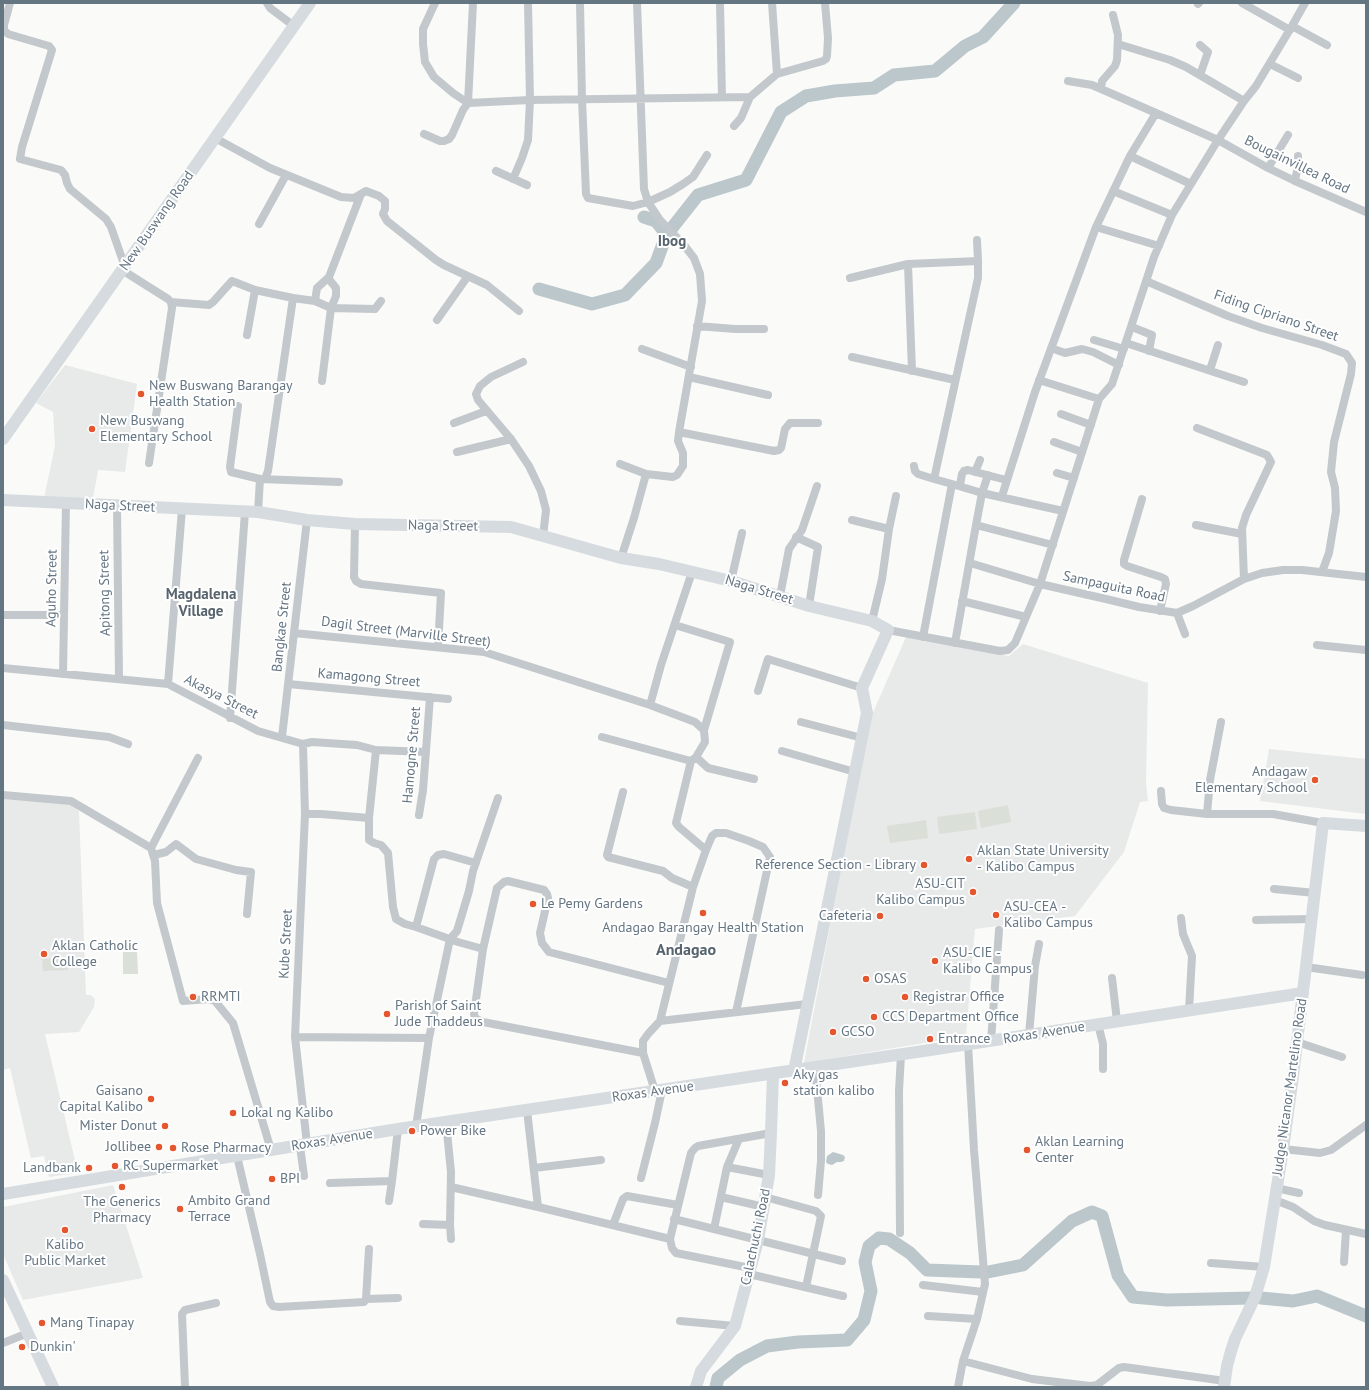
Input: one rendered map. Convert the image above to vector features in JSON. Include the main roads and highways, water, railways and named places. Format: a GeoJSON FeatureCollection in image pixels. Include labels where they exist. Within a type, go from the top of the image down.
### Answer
{"type":"FeatureCollection","features":[{"type":"Feature","properties":{"kind":"waterway"},"geometry":{"type":"LineString","coordinates":[[672,228],[698,195],[746,180],[781,112],[806,96],[835,91],[874,88],[894,75],[935,71],[965,46],[983,37],[1014,3]]}},
{"type":"Feature","properties":{"kind":"waterway"},"geometry":{"type":"LineString","coordinates":[[644,217],[656,221],[667,235]]}},
{"type":"Feature","properties":{"kind":"waterway"},"geometry":{"type":"LineString","coordinates":[[539,289],[592,304],[625,295],[656,263],[667,233]]}},
{"type":"Feature","properties":{"kind":"waterway"},"geometry":{"type":"LineString","coordinates":[[988,1272],[1023,1265],[1072,1221],[1092,1212],[1102,1216],[1118,1275],[1133,1297],[1167,1300],[1252,1298]]}},
{"type":"Feature","properties":{"kind":"waterway"},"geometry":{"type":"LineString","coordinates":[[716,1387],[718,1378],[740,1360],[767,1346],[798,1342],[847,1340],[864,1320],[871,1291],[865,1262],[869,1246],[879,1238],[889,1239],[910,1253],[927,1270],[981,1272]]}},
{"type":"Feature","properties":{"kind":"waterway"},"geometry":{"type":"LineString","coordinates":[[1261,1298],[1293,1301],[1317,1296],[1366,1316]]}},
{"type":"Feature","properties":{"kind":"place","name":"New Buswang Barangay Health Station"},"geometry":{"type":"Point","coordinates":[141,394]}},
{"type":"Feature","properties":{"kind":"place","name":"New Buswang Elementary School"},"geometry":{"type":"Point","coordinates":[92,429]}},
{"type":"Feature","properties":{"kind":"place","name":"Andagaw Elementary School"},"geometry":{"type":"Point","coordinates":[1315,780]}},
{"type":"Feature","properties":{"kind":"place","name":"Aklan State University - Kalibo Campus"},"geometry":{"type":"Point","coordinates":[969,859]}},
{"type":"Feature","properties":{"kind":"place","name":"Reference Section - Library"},"geometry":{"type":"Point","coordinates":[924,865]}},
{"type":"Feature","properties":{"kind":"place","name":"ASU-CIT Kalibo Campus"},"geometry":{"type":"Point","coordinates":[973,892]}},
{"type":"Feature","properties":{"kind":"place","name":"Le Pemy Gardens"},"geometry":{"type":"Point","coordinates":[533,904]}},
{"type":"Feature","properties":{"kind":"place","name":"Andagao Barangay Health Station"},"geometry":{"type":"Point","coordinates":[703,913]}},
{"type":"Feature","properties":{"kind":"place","name":"ASU-CEA - Kalibo Campus"},"geometry":{"type":"Point","coordinates":[996,915]}},
{"type":"Feature","properties":{"kind":"place","name":"Cafeteria"},"geometry":{"type":"Point","coordinates":[880,916]}},
{"type":"Feature","properties":{"kind":"place","name":"Aklan Catholic College"},"geometry":{"type":"Point","coordinates":[44,954]}},
{"type":"Feature","properties":{"kind":"place","name":"ASU-CIE - Kalibo Campus"},"geometry":{"type":"Point","coordinates":[935,961]}},
{"type":"Feature","properties":{"kind":"place","name":"OSAS"},"geometry":{"type":"Point","coordinates":[866,979]}},
{"type":"Feature","properties":{"kind":"place","name":"RRMTI"},"geometry":{"type":"Point","coordinates":[193,997]}},
{"type":"Feature","properties":{"kind":"place","name":"Registrar Office"},"geometry":{"type":"Point","coordinates":[905,997]}},
{"type":"Feature","properties":{"kind":"place","name":"Parish of Saint Jude Thaddeus"},"geometry":{"type":"Point","coordinates":[387,1014]}},
{"type":"Feature","properties":{"kind":"place","name":"CCS Department Office"},"geometry":{"type":"Point","coordinates":[874,1017]}},
{"type":"Feature","properties":{"kind":"place","name":"GCSO"},"geometry":{"type":"Point","coordinates":[833,1032]}},
{"type":"Feature","properties":{"kind":"place","name":"Entrance"},"geometry":{"type":"Point","coordinates":[930,1039]}},
{"type":"Feature","properties":{"kind":"place","name":"Aky gas station kalibo"},"geometry":{"type":"Point","coordinates":[785,1083]}},
{"type":"Feature","properties":{"kind":"place","name":"Gaisano Capital Kalibo"},"geometry":{"type":"Point","coordinates":[151,1099]}},
{"type":"Feature","properties":{"kind":"place","name":"Lokal ng Kalibo"},"geometry":{"type":"Point","coordinates":[233,1113]}},
{"type":"Feature","properties":{"kind":"place","name":"Mister Donut"},"geometry":{"type":"Point","coordinates":[165,1126]}},
{"type":"Feature","properties":{"kind":"place","name":"Power Bike"},"geometry":{"type":"Point","coordinates":[412,1131]}},
{"type":"Feature","properties":{"kind":"place","name":"Jollibee"},"geometry":{"type":"Point","coordinates":[159,1147]}},
{"type":"Feature","properties":{"kind":"place","name":"Rose Pharmacy"},"geometry":{"type":"Point","coordinates":[173,1148]}},
{"type":"Feature","properties":{"kind":"place","name":"Aklan Learning Center"},"geometry":{"type":"Point","coordinates":[1027,1150]}},
{"type":"Feature","properties":{"kind":"place","name":"RC Supermarket"},"geometry":{"type":"Point","coordinates":[115,1166]}},
{"type":"Feature","properties":{"kind":"place","name":"Landbank"},"geometry":{"type":"Point","coordinates":[89,1168]}},
{"type":"Feature","properties":{"kind":"place","name":"BPI"},"geometry":{"type":"Point","coordinates":[272,1179]}},
{"type":"Feature","properties":{"kind":"place","name":"The Generics Pharmacy"},"geometry":{"type":"Point","coordinates":[122,1187]}},
{"type":"Feature","properties":{"kind":"place","name":"Ambito Grand Terrace"},"geometry":{"type":"Point","coordinates":[180,1209]}},
{"type":"Feature","properties":{"kind":"place","name":"Kalibo Public Market"},"geometry":{"type":"Point","coordinates":[65,1230]}},
{"type":"Feature","properties":{"kind":"place","name":"Mang Tinapay"},"geometry":{"type":"Point","coordinates":[42,1323]}},
{"type":"Feature","properties":{"kind":"place","name":"Dunkin'"},"geometry":{"type":"Point","coordinates":[22,1347]}},
{"type":"Feature","properties":{"kind":"district","name":"Ibog"},"geometry":{"type":"Point","coordinates":[672,242]}},
{"type":"Feature","properties":{"kind":"district","name":"Magdalena Village"},"geometry":{"type":"Point","coordinates":[201,604]}},
{"type":"Feature","properties":{"kind":"district","name":"Andagao"},"geometry":{"type":"Point","coordinates":[686,950]}}]}
